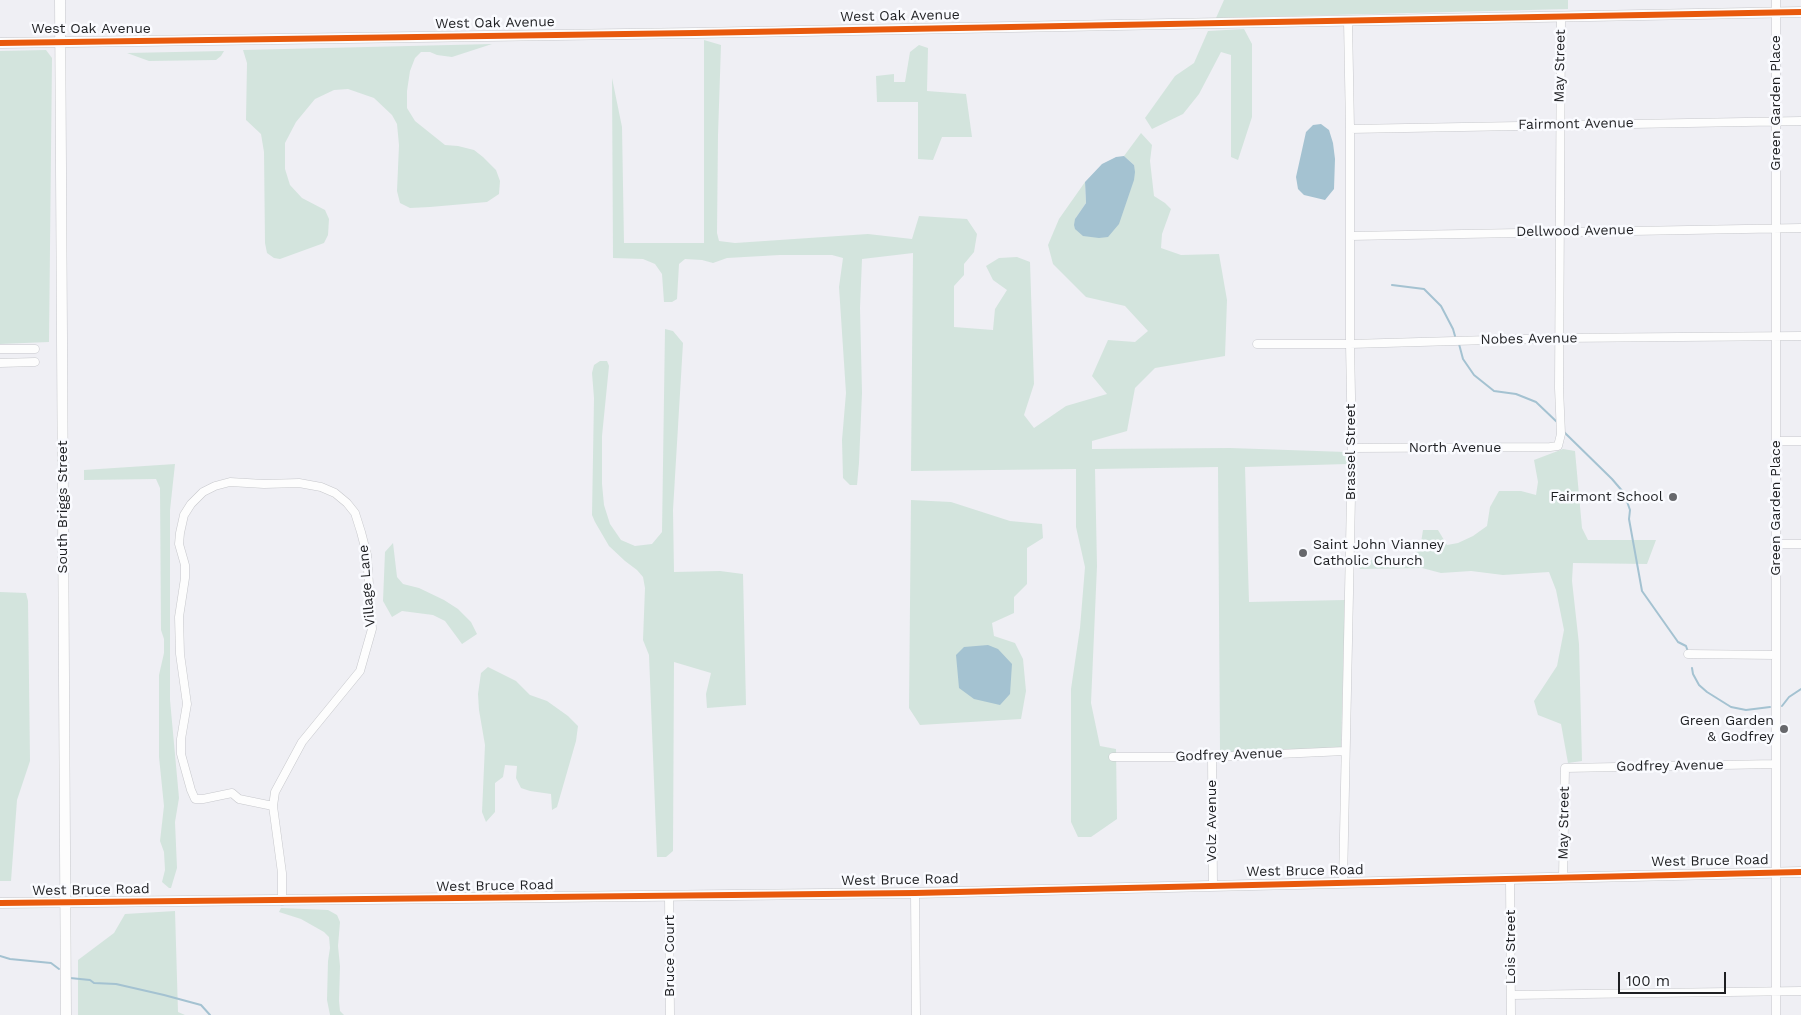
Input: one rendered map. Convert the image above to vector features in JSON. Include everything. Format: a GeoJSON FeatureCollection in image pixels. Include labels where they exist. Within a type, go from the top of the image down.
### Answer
{"type":"FeatureCollection","features":[{"type":"Feature","properties":{"kind":"street","name":"South Briggs Street"},"geometry":{"type":"LineString","coordinates":[[60,0],[66,1015]]}},
{"type":"Feature","properties":{"kind":"street","name":"Green Garden Place"},"geometry":{"type":"LineString","coordinates":[[1776,0],[1776,1015]]}},
{"type":"Feature","properties":{"kind":"street","name":"West Oak Avenue"},"geometry":{"type":"LineString","coordinates":[[0,43],[1801,12]]}},
{"type":"Feature","properties":{"kind":"street","name":"May Street"},"geometry":{"type":"LineString","coordinates":[[1558,446],[1561,434],[1559,338],[1561,17]]}},
{"type":"Feature","properties":{"kind":"street","name":"Brassel Street"},"geometry":{"type":"LineString","coordinates":[[1343,883],[1352,448],[1348,21]]}},
{"type":"Feature","properties":{"kind":"street","name":"Fairmont Avenue"},"geometry":{"type":"LineString","coordinates":[[1350,129],[1801,121]]}},
{"type":"Feature","properties":{"kind":"street","name":"Dellwood Avenue"},"geometry":{"type":"LineString","coordinates":[[1350,236],[1801,228]]}},
{"type":"Feature","properties":{"kind":"street","name":"Nobes Avenue"},"geometry":{"type":"LineString","coordinates":[[1257,344],[1350,344],[1559,338],[1801,336]]}},
{"type":"Feature","properties":{"kind":"street"},"geometry":{"type":"LineString","coordinates":[[0,349],[35,349]]}},
{"type":"Feature","properties":{"kind":"street"},"geometry":{"type":"LineString","coordinates":[[0,363],[35,362]]}},
{"type":"Feature","properties":{"kind":"street"},"geometry":{"type":"LineString","coordinates":[[1776,441],[1801,441]]}},
{"type":"Feature","properties":{"kind":"street","name":"North Avenue"},"geometry":{"type":"LineString","coordinates":[[1352,448],[1550,448],[1558,446]]}},
{"type":"Feature","properties":{"kind":"street","name":"Village Lane"},"geometry":{"type":"LineString","coordinates":[[273,806],[239,799],[232,793],[195,799],[181,754],[181,739],[187,704],[180,654],[179,617],[186,578],[185,565],[179,544],[180,532],[184,514],[191,504],[203,492],[230,482],[264,484],[299,483],[321,487],[335,493],[347,503],[354,513],[362,532],[367,554],[372,629],[360,671],[302,742],[275,792],[273,806],[282,873],[282,901]]}},
{"type":"Feature","properties":{"kind":"street"},"geometry":{"type":"LineString","coordinates":[[1776,544],[1801,544]]}},
{"type":"Feature","properties":{"kind":"street"},"geometry":{"type":"LineString","coordinates":[[1688,654],[1776,655]]}},
{"type":"Feature","properties":{"kind":"street","name":"Godfrey Avenue"},"geometry":{"type":"LineString","coordinates":[[1113,757],[1212,757],[1345,751]]}},
{"type":"Feature","properties":{"kind":"street","name":"Volz Avenue"},"geometry":{"type":"LineString","coordinates":[[1212,757],[1213,886]]}},
{"type":"Feature","properties":{"kind":"street","name":"Godfrey Avenue"},"geometry":{"type":"LineString","coordinates":[[1566,768],[1776,764]]}},
{"type":"Feature","properties":{"kind":"street","name":"May Street"},"geometry":{"type":"LineString","coordinates":[[1563,877],[1566,768]]}},
{"type":"Feature","properties":{"kind":"street","name":"West Bruce Road"},"geometry":{"type":"LineString","coordinates":[[0,903],[915,893],[1801,872]]}},
{"type":"Feature","properties":{"kind":"street","name":"Lois Street"},"geometry":{"type":"LineString","coordinates":[[1510,879],[1511,1015]]}},
{"type":"Feature","properties":{"kind":"street"},"geometry":{"type":"LineString","coordinates":[[915,893],[916,1015]]}},
{"type":"Feature","properties":{"kind":"street","name":"Bruce Court"},"geometry":{"type":"LineString","coordinates":[[669,896],[670,1015]]}},
{"type":"Feature","properties":{"kind":"street"},"geometry":{"type":"LineString","coordinates":[[1510,996],[1801,991]]}},
{"type":"Feature","properties":{"kind":"shaded area"},"geometry":{"type":"Polygon","coordinates":[[[1224,0],[1568,0],[1568,9],[1216,18],[1224,0]]]}},
{"type":"Feature","properties":{"kind":"shaded area"},"geometry":{"type":"Polygon","coordinates":[[[1244,29],[1252,44],[1252,117],[1238,160],[1231,157],[1231,55],[1221,52],[1199,94],[1183,114],[1152,129],[1145,118],[1175,76],[1194,63],[1208,31],[1244,29]]]}},
{"type":"Feature","properties":{"kind":"shaded area"},"geometry":{"type":"Polygon","coordinates":[[[704,40],[721,45],[717,233],[719,241],[735,243],[868,234],[912,239],[919,216],[967,219],[977,234],[974,252],[964,264],[964,275],[954,286],[954,327],[993,330],[995,309],[1007,290],[993,280],[986,266],[999,258],[1017,257],[1030,262],[1034,384],[1024,415],[1034,428],[1066,406],[1107,394],[1092,376],[1108,340],[1135,342],[1148,331],[1125,306],[1086,297],[1053,264],[1048,245],[1059,219],[1085,182],[1086,203],[1075,219],[1134,165],[1124,156],[1141,133],[1152,145],[1150,161],[1154,196],[1171,209],[1162,234],[1161,248],[1181,255],[1219,254],[1227,300],[1225,356],[1155,368],[1135,388],[1127,431],[1092,441],[1092,449],[1230,448],[1346,452],[1347,464],[1245,467],[1249,602],[1345,600],[1341,749],[1220,753],[1218,467],[1095,469],[1097,566],[1091,703],[1100,746],[1116,749],[1117,819],[1091,837],[1078,837],[1071,822],[1071,689],[1080,628],[1085,567],[1076,527],[1076,469],[911,471],[913,253],[862,259],[860,308],[862,393],[857,485],[850,485],[843,478],[842,440],[846,393],[839,287],[843,258],[832,255],[780,255],[727,258],[713,263],[685,259],[679,264],[677,299],[672,302],[664,302],[662,274],[655,264],[643,259],[613,258],[612,78],[622,127],[624,243],[704,243],[704,40]]]}},
{"type":"Feature","properties":{"kind":"shaded area"},"geometry":{"type":"Polygon","coordinates":[[[492,44],[452,57],[421,52],[415,58],[410,71],[407,108],[415,121],[445,145],[474,150],[483,157],[496,170],[500,181],[499,194],[487,202],[410,208],[400,203],[397,191],[399,145],[397,124],[392,115],[374,98],[348,89],[334,90],[315,99],[296,122],[285,143],[285,169],[290,185],[302,198],[325,210],[329,219],[328,235],[324,243],[280,259],[274,258],[267,253],[265,243],[264,152],[261,134],[246,120],[247,63],[243,50],[492,44]]]}},
{"type":"Feature","properties":{"kind":"shaded area"},"geometry":{"type":"Polygon","coordinates":[[[919,45],[928,48],[927,91],[966,94],[972,137],[942,137],[933,160],[918,159],[918,102],[877,102],[876,76],[894,74],[894,82],[905,82],[910,52],[919,45]]]}},
{"type":"Feature","properties":{"kind":"shaded area"},"geometry":{"type":"Polygon","coordinates":[[[46,50],[52,58],[49,342],[0,344],[0,51],[46,50]]]}},
{"type":"Feature","properties":{"kind":"shaded area"},"geometry":{"type":"Polygon","coordinates":[[[224,51],[216,60],[149,61],[127,53],[224,51]]]}},
{"type":"Feature","properties":{"kind":"shaded area"},"geometry":{"type":"Polygon","coordinates":[[[665,329],[673,331],[683,343],[673,510],[674,572],[720,571],[743,574],[746,705],[707,708],[706,694],[711,673],[674,662],[673,851],[666,857],[657,857],[649,655],[643,640],[645,588],[643,577],[609,546],[592,515],[594,398],[592,373],[594,365],[600,361],[607,361],[609,366],[602,436],[602,484],[604,505],[610,524],[621,540],[635,546],[652,544],[662,532],[665,329]]]}},
{"type":"Feature","properties":{"kind":"shaded area"},"geometry":{"type":"Polygon","coordinates":[[[1563,449],[1575,451],[1582,528],[1588,540],[1656,540],[1647,564],[1573,563],[1572,581],[1579,644],[1582,761],[1568,763],[1561,724],[1538,715],[1534,701],[1557,666],[1564,630],[1556,590],[1549,572],[1503,575],[1471,571],[1441,573],[1422,568],[1360,569],[1356,561],[1412,557],[1420,549],[1423,530],[1438,530],[1447,545],[1458,543],[1473,536],[1487,526],[1490,507],[1499,491],[1521,491],[1536,495],[1538,482],[1534,460],[1563,449]]]}},
{"type":"Feature","properties":{"kind":"shaded area"},"geometry":{"type":"Polygon","coordinates":[[[175,464],[170,510],[170,700],[179,798],[175,822],[177,868],[171,888],[169,888],[162,882],[165,870],[164,852],[160,841],[164,806],[159,757],[159,675],[164,653],[164,639],[161,630],[160,488],[156,479],[84,480],[84,470],[175,464]]]}},
{"type":"Feature","properties":{"kind":"shaded area"},"geometry":{"type":"Polygon","coordinates":[[[911,500],[951,502],[1010,521],[1042,524],[1043,538],[1027,548],[1027,584],[1014,597],[1014,613],[992,623],[994,636],[1015,643],[1023,659],[1026,691],[1021,719],[920,725],[909,708],[911,500]]]}},
{"type":"Feature","properties":{"kind":"shaded area"},"geometry":{"type":"Polygon","coordinates":[[[393,543],[397,577],[403,584],[419,588],[458,609],[471,622],[477,634],[462,644],[445,621],[433,615],[402,611],[392,617],[383,601],[385,552],[393,543]]]}},
{"type":"Feature","properties":{"kind":"shaded area"},"geometry":{"type":"Polygon","coordinates":[[[0,592],[26,593],[28,601],[30,761],[17,800],[11,881],[0,881],[0,592]]]}},
{"type":"Feature","properties":{"kind":"shaded area"},"geometry":{"type":"Polygon","coordinates":[[[488,667],[516,681],[530,695],[547,701],[568,716],[578,726],[576,741],[557,807],[552,810],[551,794],[521,788],[516,778],[517,766],[505,765],[503,777],[495,783],[495,812],[486,822],[482,812],[485,745],[478,694],[481,673],[488,667]]]}},
{"type":"Feature","properties":{"kind":"shaded area"},"geometry":{"type":"Polygon","coordinates":[[[281,908],[328,910],[337,915],[340,922],[338,946],[340,966],[339,1001],[340,1011],[344,1015],[330,1015],[327,1000],[329,937],[324,932],[301,919],[279,912],[281,908]]]}},
{"type":"Feature","properties":{"kind":"shaded area"},"geometry":{"type":"Polygon","coordinates":[[[175,911],[178,1012],[185,1015],[78,1015],[78,960],[114,933],[125,914],[175,911]]]}},
{"type":"Feature","properties":{"kind":"water"},"geometry":{"type":"Polygon","coordinates":[[[1321,124],[1329,130],[1335,159],[1334,189],[1325,200],[1304,195],[1298,189],[1296,177],[1306,132],[1313,125],[1321,124]]]}},
{"type":"Feature","properties":{"kind":"water"},"geometry":{"type":"Polygon","coordinates":[[[1124,156],[1134,165],[1135,172],[1119,224],[1108,237],[1083,236],[1075,229],[1074,225],[1075,219],[1086,203],[1085,182],[1102,164],[1116,157],[1124,156]]]}},
{"type":"Feature","properties":{"kind":"water"},"geometry":{"type":"Polygon","coordinates":[[[988,645],[998,649],[1012,664],[1010,694],[1000,705],[974,699],[959,688],[956,655],[964,647],[988,645]]]}},
{"type":"Feature","properties":{"kind":"waterway"},"geometry":{"type":"LineString","coordinates":[[1392,285],[1424,289],[1441,306],[1455,336]]}},
{"type":"Feature","properties":{"kind":"waterway"},"geometry":{"type":"LineString","coordinates":[[1459,344],[1463,359],[1474,375],[1494,391],[1516,394],[1536,402],[1558,423]]}},
{"type":"Feature","properties":{"kind":"waterway"},"geometry":{"type":"LineString","coordinates":[[1563,431],[1624,493],[1630,510],[1629,519],[1642,591],[1678,642],[1686,646],[1688,652]]}},
{"type":"Feature","properties":{"kind":"waterway"},"geometry":{"type":"LineString","coordinates":[[1692,668],[1699,685],[1731,707],[1746,710],[1770,707]]}},
{"type":"Feature","properties":{"kind":"waterway"},"geometry":{"type":"LineString","coordinates":[[1782,706],[1789,697],[1801,689]]}},
{"type":"Feature","properties":{"kind":"waterway"},"geometry":{"type":"LineString","coordinates":[[0,956],[10,959],[51,963],[59,969]]}},
{"type":"Feature","properties":{"kind":"waterway"},"geometry":{"type":"LineString","coordinates":[[70,978],[90,980],[94,983],[116,984],[164,995],[201,1005],[210,1015]]}},
{"type":"Feature","properties":{"kind":"cycle path"},"geometry":{"type":"LineString","coordinates":[[0,43],[695,33],[1801,12]]}},
{"type":"Feature","properties":{"kind":"cycle path"},"geometry":{"type":"LineString","coordinates":[[0,903],[915,893],[1801,872]]}},
{"type":"Feature","properties":{"kind":"place","name":"Fairmont School"},"geometry":{"type":"Point","coordinates":[1673,497]}},
{"type":"Feature","properties":{"kind":"place","name":"Saint John Vianney Catholic Church"},"geometry":{"type":"Point","coordinates":[1303,553]}},
{"type":"Feature","properties":{"kind":"place","name":"Green Garden & Godfrey"},"geometry":{"type":"Point","coordinates":[1784,729]}}]}
